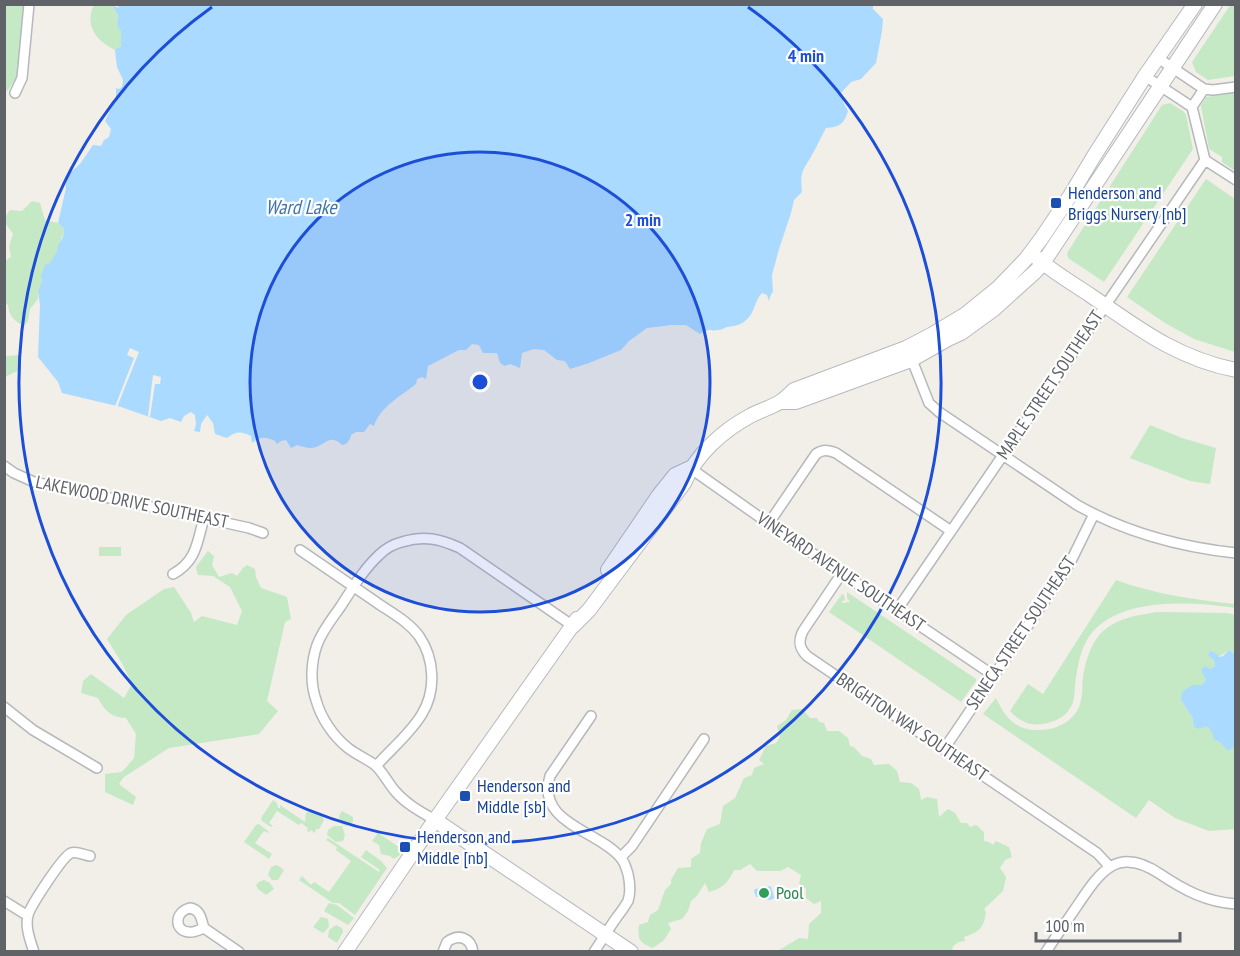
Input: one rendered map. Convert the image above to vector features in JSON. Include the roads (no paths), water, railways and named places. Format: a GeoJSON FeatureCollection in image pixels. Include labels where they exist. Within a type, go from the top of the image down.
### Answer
{"type":"FeatureCollection","features":[{"type":"Feature","properties":{"kind":"main road"},"geometry":{"type":"LineString","coordinates":[[909,354],[998,288],[1031,252],[1145,76],[1195,4]]}},
{"type":"Feature","properties":{"kind":"main road"},"geometry":{"type":"LineString","coordinates":[[345,951],[573,626],[603,592],[684,483],[690,468],[700,456],[748,417],[781,402],[794,390],[909,354],[948,339],[961,333],[994,309],[1043,263],[1215,4]]}},
{"type":"Feature","properties":{"kind":"main road"},"geometry":{"type":"LineString","coordinates":[[1031,252],[1043,263],[1153,338],[1204,363],[1236,370]]}},
{"type":"Feature","properties":{"kind":"main road"},"geometry":{"type":"LineString","coordinates":[[435,820],[631,951]]}},
{"type":"Feature","properties":{"kind":"street"},"geometry":{"type":"LineString","coordinates":[[15,93],[22,78],[29,4]]}},
{"type":"Feature","properties":{"kind":"street"},"geometry":{"type":"LineString","coordinates":[[1158,58],[1204,89],[1236,87]]}},
{"type":"Feature","properties":{"kind":"street"},"geometry":{"type":"LineString","coordinates":[[1145,76],[1192,107],[1205,160],[1236,180]]}},
{"type":"Feature","properties":{"kind":"street"},"geometry":{"type":"LineString","coordinates":[[1192,107],[1204,89]]}},
{"type":"Feature","properties":{"kind":"street","name":"MAPLE STREET SOUTHEAST"},"geometry":{"type":"LineString","coordinates":[[897,610],[1205,160]]}},
{"type":"Feature","properties":{"kind":"street"},"geometry":{"type":"LineString","coordinates":[[909,354],[929,403],[1059,493],[1094,514],[1132,530],[1207,550],[1236,553]]}},
{"type":"Feature","properties":{"kind":"street"},"geometry":{"type":"LineString","coordinates":[[769,523],[816,454],[821,450],[828,450],[836,453],[951,531]]}},
{"type":"Feature","properties":{"kind":"street","name":"LAKEWOOD DRIVE SOUTHEAST"},"geometry":{"type":"LineString","coordinates":[[4,466],[34,482],[249,528],[263,533]]}},
{"type":"Feature","properties":{"kind":"street","name":"VINEYARD AVENUE SOUTHEAST"},"geometry":{"type":"LineString","coordinates":[[690,468],[993,675]]}},
{"type":"Feature","properties":{"kind":"street","name":"SENECA STREET SOUTHEAST"},"geometry":{"type":"LineString","coordinates":[[944,749],[1072,559],[1094,514]]}},
{"type":"Feature","properties":{"kind":"street"},"geometry":{"type":"LineString","coordinates":[[173,574],[184,568],[194,555],[204,518]]}},
{"type":"Feature","properties":{"kind":"street"},"geometry":{"type":"LineString","coordinates":[[435,820],[405,801],[376,766],[348,748],[332,731],[315,699],[312,673],[317,645],[323,632],[354,587],[379,554],[402,542],[429,538],[460,548],[573,626]]}},
{"type":"Feature","properties":{"kind":"street"},"geometry":{"type":"LineString","coordinates":[[300,550],[404,621],[418,636],[427,653],[433,672],[429,696],[423,713],[376,766]]}},
{"type":"Feature","properties":{"kind":"street","name":"BRIGHTON WAY SOUTHEAST"},"geometry":{"type":"LineString","coordinates":[[842,573],[803,631],[799,644],[802,651],[1097,854],[1110,867]]}},
{"type":"Feature","properties":{"kind":"street"},"geometry":{"type":"LineString","coordinates":[[4,707],[33,730],[97,768]]}},
{"type":"Feature","properties":{"kind":"street"},"geometry":{"type":"LineString","coordinates":[[591,716],[550,776],[548,794],[558,814],[621,857],[631,885],[627,902],[594,951]]}},
{"type":"Feature","properties":{"kind":"street"},"geometry":{"type":"LineString","coordinates":[[621,857],[632,846],[704,740]]}},
{"type":"Feature","properties":{"kind":"street"},"geometry":{"type":"LineString","coordinates":[[34,951],[28,928],[28,916],[33,905],[69,854],[74,852],[90,856]]}},
{"type":"Feature","properties":{"kind":"street"},"geometry":{"type":"LineString","coordinates":[[1046,951],[1095,880],[1104,870],[1124,862],[1146,865],[1198,896],[1217,902],[1236,904]]}},
{"type":"Feature","properties":{"kind":"street"},"geometry":{"type":"LineString","coordinates":[[4,901],[28,916]]}},
{"type":"Feature","properties":{"kind":"street"},"geometry":{"type":"LineString","coordinates":[[204,928],[239,951]]}},
{"type":"Feature","properties":{"kind":"street"},"geometry":{"type":"LineString","coordinates":[[443,951],[447,942],[456,937],[466,939],[473,947],[473,951]]}},
{"type":"Feature","properties":{"kind":"water","name":"Ward Lake"},"geometry":{"type":"Polygon","coordinates":[[[873,4],[873,9],[883,19],[876,63],[861,79],[851,82],[841,93],[848,111],[841,124],[826,128],[802,172],[802,192],[794,200],[772,275],[773,292],[769,301],[767,295],[762,293],[751,315],[739,325],[708,330],[700,334],[686,325],[647,328],[621,350],[570,369],[565,361],[557,360],[544,350],[534,349],[522,353],[520,368],[510,364],[505,366],[500,363],[497,353],[483,353],[479,345],[472,344],[466,350],[459,350],[428,366],[426,379],[422,377],[417,379],[416,384],[381,413],[374,426],[370,424],[364,432],[351,435],[346,444],[342,445],[338,441],[330,440],[311,448],[297,445],[291,448],[286,440],[277,444],[266,438],[252,443],[251,436],[241,433],[227,438],[215,434],[213,423],[207,415],[201,424],[200,432],[194,431],[195,415],[191,412],[184,416],[181,422],[170,418],[161,421],[121,407],[62,393],[58,382],[38,357],[40,305],[38,291],[45,265],[50,263],[63,237],[64,229],[58,223],[66,188],[65,177],[80,164],[93,145],[101,146],[109,137],[111,129],[105,121],[116,98],[116,88],[122,87],[123,80],[117,67],[115,50],[121,46],[121,32],[117,25],[118,16],[113,6],[119,8],[118,5],[873,4]]]}},
{"type":"Feature","properties":{"kind":"water"},"geometry":{"type":"Polygon","coordinates":[[[1229,650],[1235,654],[1236,746],[1228,751],[1214,739],[1208,727],[1200,729],[1194,727],[1192,717],[1181,700],[1182,692],[1192,685],[1201,685],[1206,680],[1201,670],[1205,666],[1210,669],[1215,666],[1214,660],[1208,655],[1210,651],[1219,657],[1229,650]]]}},
{"type":"Feature","properties":{"kind":"water","name":"Pool"},"geometry":{"type":"Polygon","coordinates":[[[770,886],[773,899],[768,900],[764,896],[756,897],[755,889],[770,886]]]}},
{"type":"Feature","properties":{"kind":"place","name":"Henderson and Briggs Nursery [nb]"},"geometry":{"type":"Point","coordinates":[1056,203]}},
{"type":"Feature","properties":{"kind":"place","name":"Henderson and Middle [sb]"},"geometry":{"type":"Point","coordinates":[465,796]}},
{"type":"Feature","properties":{"kind":"place","name":"Henderson and Middle [nb]"},"geometry":{"type":"Point","coordinates":[405,847]}},
{"type":"Feature","properties":{"kind":"place","name":"Pool"},"geometry":{"type":"Point","coordinates":[764,893]}}]}
